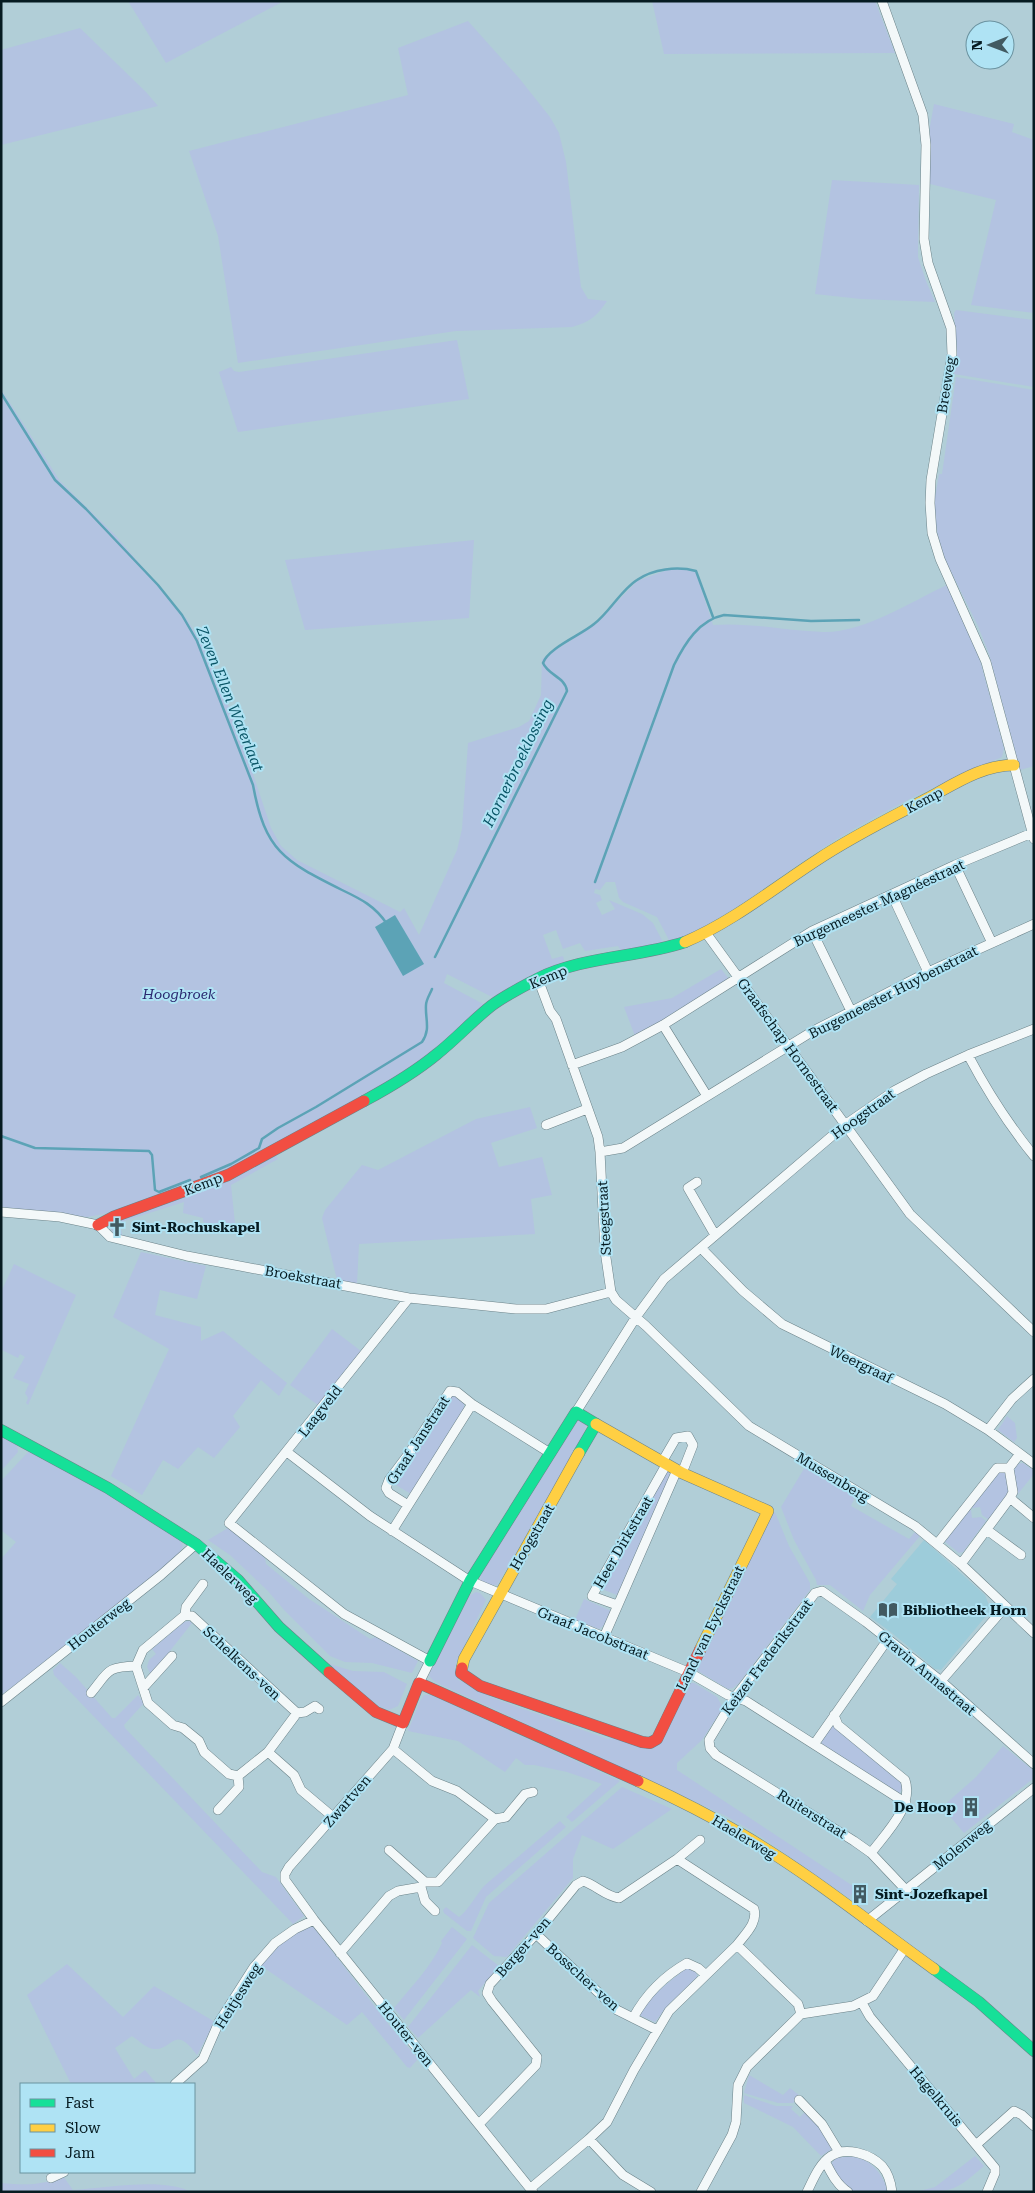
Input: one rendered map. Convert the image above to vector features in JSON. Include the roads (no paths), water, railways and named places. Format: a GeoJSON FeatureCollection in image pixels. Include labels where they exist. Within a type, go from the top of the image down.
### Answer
{"type":"FeatureCollection","features":[{"type":"Feature","properties":{"kind":"street","name":"Breeweg"},"geometry":{"type":"LineString","coordinates":[[882,1],[922,115],[926,145],[924,239],[928,263],[951,328],[952,354],[931,480],[932,533],[940,559],[986,662],[1033,836]]}},
{"type":"Feature","properties":{"kind":"street","name":"Kemp"},"geometry":{"type":"LineString","coordinates":[[98,1225],[113,1217],[228,1175],[403,1080],[439,1053],[492,1005],[538,978],[562,969],[593,961],[652,952],[683,943],[706,933],[819,858],[865,831],[972,775],[999,765],[1014,765]]}},
{"type":"Feature","properties":{"kind":"street","name":"Burgemeester Magnéestraat"},"geometry":{"type":"LineString","coordinates":[[572,1065],[622,1047],[739,979],[812,931],[955,866],[1033,836]]}},
{"type":"Feature","properties":{"kind":"street"},"geometry":{"type":"LineString","coordinates":[[955,866],[992,943]]}},
{"type":"Feature","properties":{"kind":"street"},"geometry":{"type":"LineString","coordinates":[[892,895],[928,972]]}},
{"type":"Feature","properties":{"kind":"street","name":"Burgemeester Huybenstraat"},"geometry":{"type":"LineString","coordinates":[[600,1152],[623,1148],[813,1031],[851,1011],[928,972],[1034,924]]}},
{"type":"Feature","properties":{"kind":"street"},"geometry":{"type":"LineString","coordinates":[[812,931],[851,1011]]}},
{"type":"Feature","properties":{"kind":"street","name":"Graafschap Hornestraat"},"geometry":{"type":"LineString","coordinates":[[706,933],[910,1214],[1034,1332]]}},
{"type":"Feature","properties":{"kind":"street","name":"Steegstraat"},"geometry":{"type":"LineString","coordinates":[[538,978],[550,1011],[556,1019],[598,1137],[605,1251],[611,1292]]}},
{"type":"Feature","properties":{"kind":"street"},"geometry":{"type":"LineString","coordinates":[[663,1024],[707,1096]]}},
{"type":"Feature","properties":{"kind":"street","name":"Hoogstraat"},"geometry":{"type":"LineString","coordinates":[[430,1661],[470,1581],[636,1317],[664,1279],[846,1124],[894,1091],[968,1055],[1034,1029]]}},
{"type":"Feature","properties":{"kind":"street"},"geometry":{"type":"LineString","coordinates":[[968,1055],[984,1086],[1010,1127],[1034,1156]]}},
{"type":"Feature","properties":{"kind":"street"},"geometry":{"type":"LineString","coordinates":[[546,1125],[587,1109]]}},
{"type":"Feature","properties":{"kind":"street"},"geometry":{"type":"LineString","coordinates":[[696,1182],[688,1188],[716,1235]]}},
{"type":"Feature","properties":{"kind":"street","name":"Broekstraat"},"geometry":{"type":"LineString","coordinates":[[1,1212],[60,1217],[98,1225],[110,1237],[186,1256],[409,1298],[516,1309],[546,1309],[611,1292]]}},
{"type":"Feature","properties":{"kind":"street","name":"Weergraaf"},"geometry":{"type":"LineString","coordinates":[[701,1248],[743,1291],[782,1324],[946,1404],[988,1430],[1019,1455],[1034,1464]]}},
{"type":"Feature","properties":{"kind":"street"},"geometry":{"type":"LineString","coordinates":[[611,1292],[616,1300],[636,1317]]}},
{"type":"Feature","properties":{"kind":"street","name":"Laagveld"},"geometry":{"type":"LineString","coordinates":[[409,1298],[229,1523],[344,1614],[430,1661]]}},
{"type":"Feature","properties":{"kind":"street","name":"Mussenberg"},"geometry":{"type":"LineString","coordinates":[[636,1317],[749,1426],[915,1526],[961,1564],[1034,1633]]}},
{"type":"Feature","properties":{"kind":"street"},"geometry":{"type":"LineString","coordinates":[[988,1430],[1012,1399],[1034,1379]]}},
{"type":"Feature","properties":{"kind":"street","name":"Graaf Janstraat"},"geometry":{"type":"LineString","coordinates":[[408,1505],[389,1493],[386,1488],[389,1480],[450,1391],[457,1392],[472,1404],[550,1453]]}},
{"type":"Feature","properties":{"kind":"street","name":"Graaf Janstraat"},"geometry":{"type":"LineString","coordinates":[[392,1531],[472,1404]]}},
{"type":"Feature","properties":{"kind":"street"},"geometry":{"type":"LineString","coordinates":[[576,1412],[672,1468]]}},
{"type":"Feature","properties":{"kind":"street","name":"Hoogstraat"},"geometry":{"type":"LineString","coordinates":[[596,1424],[464,1658],[461,1673],[480,1686],[586,1723],[650,1742]]}},
{"type":"Feature","properties":{"kind":"street","name":"Haelerweg"},"geometry":{"type":"LineString","coordinates":[[1,1430],[108,1488],[196,1544],[238,1580],[279,1627],[320,1665],[376,1712],[403,1723]]}},
{"type":"Feature","properties":{"kind":"street","name":"Graaf Jacobstraat"},"geometry":{"type":"LineString","coordinates":[[287,1452],[392,1531],[470,1581],[499,1595],[604,1636],[688,1672],[746,1701],[906,1803]]}},
{"type":"Feature","properties":{"kind":"street"},"geometry":{"type":"LineString","coordinates":[[961,1564],[1010,1498],[1013,1492],[1009,1468],[1019,1455]]}},
{"type":"Feature","properties":{"kind":"street","name":"Land van Eyckstraat"},"geometry":{"type":"LineString","coordinates":[[650,1742],[657,1739],[768,1511],[672,1468]]}},
{"type":"Feature","properties":{"kind":"street","name":"Heer Dirkstraat"},"geometry":{"type":"LineString","coordinates":[[604,1636],[672,1468]]}},
{"type":"Feature","properties":{"kind":"street","name":"Heer Dirkstraat"},"geometry":{"type":"LineString","coordinates":[[617,1606],[592,1596],[672,1468]]}},
{"type":"Feature","properties":{"kind":"street"},"geometry":{"type":"LineString","coordinates":[[937,1544],[997,1468],[1009,1468]]}},
{"type":"Feature","properties":{"kind":"street"},"geometry":{"type":"LineString","coordinates":[[1010,1498],[1034,1518]]}},
{"type":"Feature","properties":{"kind":"street"},"geometry":{"type":"LineString","coordinates":[[988,1530],[1020,1555]]}},
{"type":"Feature","properties":{"kind":"street","name":"Houterweg"},"geometry":{"type":"LineString","coordinates":[[1,1702],[161,1576],[196,1544]]}},
{"type":"Feature","properties":{"kind":"street"},"geometry":{"type":"LineString","coordinates":[[203,1584],[186,1607],[185,1615],[143,1650],[136,1666],[148,1704],[173,1725],[183,1728],[199,1741],[204,1752],[229,1774],[238,1776]]}},
{"type":"Feature","properties":{"kind":"street","name":"Gravin Annastraat"},"geometry":{"type":"LineString","coordinates":[[815,1593],[822,1591],[888,1639],[941,1681],[1034,1764]]}},
{"type":"Feature","properties":{"kind":"street","name":"Keizer Frederikstraat"},"geometry":{"type":"LineString","coordinates":[[710,1748],[709,1740],[735,1697],[815,1593]]}},
{"type":"Feature","properties":{"kind":"street"},"geometry":{"type":"LineString","coordinates":[[941,1681],[1005,1607]]}},
{"type":"Feature","properties":{"kind":"street","name":"Schelkens-ven"},"geometry":{"type":"LineString","coordinates":[[185,1615],[192,1616],[297,1713]]}},
{"type":"Feature","properties":{"kind":"street"},"geometry":{"type":"LineString","coordinates":[[814,1743],[888,1639]]}},
{"type":"Feature","properties":{"kind":"street"},"geometry":{"type":"LineString","coordinates":[[144,1688],[172,1656]]}},
{"type":"Feature","properties":{"kind":"street"},"geometry":{"type":"LineString","coordinates":[[403,1723],[430,1661]]}},
{"type":"Feature","properties":{"kind":"street"},"geometry":{"type":"LineString","coordinates":[[91,1693],[112,1669],[117,1666],[136,1666]]}},
{"type":"Feature","properties":{"kind":"street","name":"Haelerweg"},"geometry":{"type":"LineString","coordinates":[[419,1683],[684,1802],[752,1840],[806,1876],[979,2002],[1034,2051]]}},
{"type":"Feature","properties":{"kind":"street"},"geometry":{"type":"LineString","coordinates":[[238,1776],[268,1752],[297,1713],[306,1712],[315,1706],[319,1709]]}},
{"type":"Feature","properties":{"kind":"street"},"geometry":{"type":"LineString","coordinates":[[834,1715],[838,1725],[905,1780],[909,1790],[906,1803],[871,1853]]}},
{"type":"Feature","properties":{"kind":"street","name":"Zwartven"},"geometry":{"type":"LineString","coordinates":[[285,1874],[393,1749],[403,1723]]}},
{"type":"Feature","properties":{"kind":"street","name":"Ruiterstraat"},"geometry":{"type":"LineString","coordinates":[[710,1748],[716,1755],[871,1853],[906,1890]]}},
{"type":"Feature","properties":{"kind":"street"},"geometry":{"type":"LineString","coordinates":[[393,1749],[432,1782],[458,1791],[495,1819]]}},
{"type":"Feature","properties":{"kind":"street"},"geometry":{"type":"LineString","coordinates":[[268,1752],[294,1775],[301,1790],[333,1817]]}},
{"type":"Feature","properties":{"kind":"street"},"geometry":{"type":"LineString","coordinates":[[218,1810],[238,1787],[238,1776]]}},
{"type":"Feature","properties":{"kind":"street","name":"Molenweg"},"geometry":{"type":"LineString","coordinates":[[867,1921],[1034,1788]]}},
{"type":"Feature","properties":{"kind":"street"},"geometry":{"type":"LineString","coordinates":[[340,1952],[389,1896],[398,1891],[438,1882],[495,1819],[506,1817],[525,1794],[533,1792]]}},
{"type":"Feature","properties":{"kind":"street","name":"Berger-ven"},"geometry":{"type":"LineString","coordinates":[[479,2124],[536,2065],[537,2057],[487,1993],[490,1984],[536,1934],[576,1885],[583,1881],[590,1883],[611,1897],[619,1898],[700,1840]]}},
{"type":"Feature","properties":{"kind":"street"},"geometry":{"type":"LineString","coordinates":[[388,1850],[423,1885],[424,1901],[435,1911]]}},
{"type":"Feature","properties":{"kind":"street"},"geometry":{"type":"LineString","coordinates":[[532,2190],[607,2122],[669,2011],[736,1945],[753,1924],[756,1916],[754,1909],[677,1858]]}},
{"type":"Feature","properties":{"kind":"street","name":"Houter-ven"},"geometry":{"type":"LineString","coordinates":[[285,1874],[285,1880],[314,1920],[532,2190]]}},
{"type":"Feature","properties":{"kind":"street","name":"Heitjesweg"},"geometry":{"type":"LineString","coordinates":[[176,2083],[203,2059],[220,2022],[254,1967],[275,1943],[295,1929],[314,1920]]}},
{"type":"Feature","properties":{"kind":"street","name":"Bosscher-ven"},"geometry":{"type":"LineString","coordinates":[[536,1934],[617,2010],[657,2030]]}},
{"type":"Feature","properties":{"kind":"street"},"geometry":{"type":"LineString","coordinates":[[736,1945],[798,2004],[801,2014]]}},
{"type":"Feature","properties":{"kind":"street"},"geometry":{"type":"LineString","coordinates":[[701,2192],[732,2134],[736,2122],[738,2085],[747,2067],[801,2014],[862,2003],[873,1996],[905,1948]]}},
{"type":"Feature","properties":{"kind":"street","name":"Bosscher-ven"},"geometry":{"type":"LineString","coordinates":[[632,2018],[642,2000],[687,1963],[698,1968],[706,1976]]}},
{"type":"Feature","properties":{"kind":"street","name":"Hagelkruis"},"geometry":{"type":"LineString","coordinates":[[862,2003],[870,2017],[995,2168],[987,2192]]}},
{"type":"Feature","properties":{"kind":"street"},"geometry":{"type":"LineString","coordinates":[[799,2100],[822,2124],[839,2152]]}},
{"type":"Feature","properties":{"kind":"street"},"geometry":{"type":"LineString","coordinates":[[977,2144],[1014,2111],[1022,2115],[1034,2126]]}},
{"type":"Feature","properties":{"kind":"street"},"geometry":{"type":"LineString","coordinates":[[589,2139],[623,2175],[651,2192]]}},
{"type":"Feature","properties":{"kind":"street"},"geometry":{"type":"LineString","coordinates":[[807,2192],[825,2161],[839,2152],[855,2152],[869,2156],[883,2167],[890,2182],[892,2192]]}},
{"type":"Feature","properties":{"kind":"street"},"geometry":{"type":"LineString","coordinates":[[825,2161],[834,2178],[848,2192]]}},
{"type":"Feature","properties":{"kind":"street"},"geometry":{"type":"LineString","coordinates":[[51,2178],[62,2173]]}},
{"type":"Feature","properties":{"kind":"waterway","name":"Zeven Ellen Waterlaat"},"geometry":{"type":"LineString","coordinates":[[1,393],[55,480],[86,509],[158,585],[182,615],[197,641],[253,785],[258,807],[271,840],[280,851],[305,871],[367,904],[378,912],[387,924]]}},
{"type":"Feature","properties":{"kind":"waterway","name":"Hornerbroeklossing"},"geometry":{"type":"LineString","coordinates":[[435,957],[567,691],[563,682],[545,667],[543,663],[546,657],[605,614],[631,584],[643,576],[658,571],[673,569],[696,571],[713,617]]}},
{"type":"Feature","properties":{"kind":"waterway","name":"Hornerbroeklossing"},"geometry":{"type":"LineString","coordinates":[[595,882],[674,665],[688,641],[700,627],[724,615],[811,621],[859,620]]}},
{"type":"Feature","properties":{"kind":"waterway","name":"Hornerbroeklossing"},"geometry":{"type":"LineString","coordinates":[[201,1177],[231,1164],[259,1148],[262,1139],[278,1128],[422,1042],[427,1028],[426,1003],[432,989]]}},
{"type":"Feature","properties":{"kind":"waterway","name":"Hornerbroeklossing"},"geometry":{"type":"LineString","coordinates":[[1,1136],[35,1148],[149,1151],[152,1155],[155,1190],[159,1192],[190,1180]]}},
{"type":"Feature","properties":{"kind":"place","name":"Sint-Rochuskapel"},"geometry":{"type":"Point","coordinates":[117,1227]}},
{"type":"Feature","properties":{"kind":"place","name":"Bibliotheek Horn"},"geometry":{"type":"Point","coordinates":[888,1610]}},
{"type":"Feature","properties":{"kind":"place","name":"De Hoop"},"geometry":{"type":"Point","coordinates":[971,1807]}},
{"type":"Feature","properties":{"kind":"place","name":"Sint-Jozefkapel"},"geometry":{"type":"Point","coordinates":[860,1894]}},
{"type":"Feature","properties":{"kind":"park label","name":"Hoogbroek"},"geometry":{"type":"Point","coordinates":[179,994]}}]}
